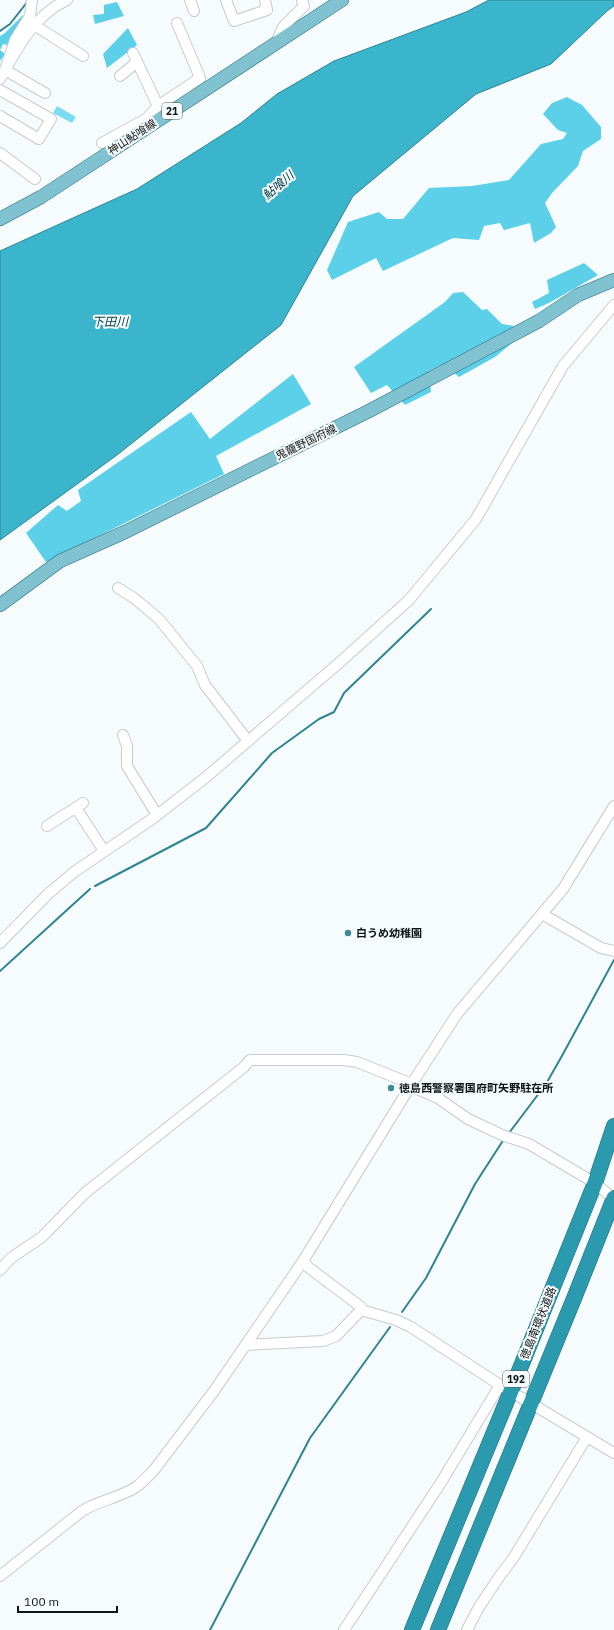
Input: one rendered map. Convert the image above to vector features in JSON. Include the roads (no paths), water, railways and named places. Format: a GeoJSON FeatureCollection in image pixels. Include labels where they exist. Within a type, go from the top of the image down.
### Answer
{"type":"FeatureCollection","features":[{"type":"Feature","properties":{"kind":"highway","name":"徳島南環状道路"},"geometry":{"type":"LineString","coordinates":[[412,1630],[506,1388],[595,1183],[614,1126]]}},
{"type":"Feature","properties":{"kind":"highway","name":"192"},"geometry":{"type":"LineString","coordinates":[[438,1630],[614,1199]]}},
{"type":"Feature","properties":{"kind":"main road","name":"神山鮎喰線"},"geometry":{"type":"LineString","coordinates":[[0,219],[41,197],[148,122],[276,43],[342,0]]}},
{"type":"Feature","properties":{"kind":"main road","name":"鬼籠野国府線"},"geometry":{"type":"LineString","coordinates":[[0,605],[60,561],[124,532],[369,411],[539,321],[578,295],[614,280]]}},
{"type":"Feature","properties":{"kind":"street"},"geometry":{"type":"LineString","coordinates":[[5,70],[15,40],[30,16],[32,0]]}},
{"type":"Feature","properties":{"kind":"street"},"geometry":{"type":"LineString","coordinates":[[0,79],[14,54],[34,25],[50,9],[66,0]]}},
{"type":"Feature","properties":{"kind":"street"},"geometry":{"type":"LineString","coordinates":[[190,0],[194,11]]}},
{"type":"Feature","properties":{"kind":"street"},"geometry":{"type":"LineString","coordinates":[[226,0],[234,21],[267,10],[264,0]]}},
{"type":"Feature","properties":{"kind":"street"},"geometry":{"type":"LineString","coordinates":[[276,43],[283,28],[304,6],[302,0]]}},
{"type":"Feature","properties":{"kind":"street"},"geometry":{"type":"LineString","coordinates":[[102,143],[148,122],[158,106],[200,78],[177,23]]}},
{"type":"Feature","properties":{"kind":"street"},"geometry":{"type":"LineString","coordinates":[[34,25],[83,56]]}},
{"type":"Feature","properties":{"kind":"street"},"geometry":{"type":"LineString","coordinates":[[120,76],[135,57],[158,106]]}},
{"type":"Feature","properties":{"kind":"street"},"geometry":{"type":"LineString","coordinates":[[5,70],[45,94]]}},
{"type":"Feature","properties":{"kind":"street"},"geometry":{"type":"LineString","coordinates":[[0,90],[51,119],[39,139],[0,116]]}},
{"type":"Feature","properties":{"kind":"street"},"geometry":{"type":"LineString","coordinates":[[0,153],[35,179]]}},
{"type":"Feature","properties":{"kind":"street"},"geometry":{"type":"LineString","coordinates":[[1,938],[74,872],[157,815],[248,741],[373,634],[409,600],[476,519],[563,366],[614,305]]}},
{"type":"Feature","properties":{"kind":"street"},"geometry":{"type":"LineString","coordinates":[[118,588],[134,598],[158,619],[197,666],[205,685],[248,741]]}},
{"type":"Feature","properties":{"kind":"street"},"geometry":{"type":"LineString","coordinates":[[123,735],[127,746],[127,766],[157,815]]}},
{"type":"Feature","properties":{"kind":"street"},"geometry":{"type":"LineString","coordinates":[[47,826],[80,805],[104,851]]}},
{"type":"Feature","properties":{"kind":"street"},"geometry":{"type":"LineString","coordinates":[[0,1576],[82,1510],[136,1488],[145,1480],[201,1409],[303,1261],[411,1085],[457,1014],[563,889],[614,806]]}},
{"type":"Feature","properties":{"kind":"street"},"geometry":{"type":"LineString","coordinates":[[542,914],[601,948],[614,951]]}},
{"type":"Feature","properties":{"kind":"street"},"geometry":{"type":"LineString","coordinates":[[0,1270],[11,1258],[42,1237],[85,1194],[244,1067],[250,1060],[344,1060],[358,1062],[407,1082],[417,1089],[438,1098],[468,1119],[529,1144],[595,1183],[614,1199]]}},
{"type":"Feature","properties":{"kind":"street"},"geometry":{"type":"LineString","coordinates":[[303,1261],[308,1267],[361,1307],[361,1310],[396,1320],[411,1327],[531,1404],[614,1453]]}},
{"type":"Feature","properties":{"kind":"street"},"geometry":{"type":"LineString","coordinates":[[246,1345],[323,1341],[336,1336],[361,1310]]}},
{"type":"Feature","properties":{"kind":"street"},"geometry":{"type":"LineString","coordinates":[[344,1630],[440,1484],[506,1388]]}},
{"type":"Feature","properties":{"kind":"street"},"geometry":{"type":"LineString","coordinates":[[467,1630],[479,1608],[499,1576],[514,1557],[587,1437]]}},
{"type":"Feature","properties":{"kind":"water","name":"下田川"},"geometry":{"type":"Polygon","coordinates":[[[489,0],[614,0],[614,6],[551,64],[476,94],[353,196],[281,325],[117,455],[0,540],[0,251],[137,189],[241,123],[277,94],[334,61],[466,12],[489,0]]]}},
{"type":"Feature","properties":{"kind":"waterway"},"geometry":{"type":"LineString","coordinates":[[0,31],[10,24],[28,1]]}},
{"type":"Feature","properties":{"kind":"waterway"},"geometry":{"type":"LineString","coordinates":[[95,886],[206,828],[272,753],[319,719],[334,712],[344,693],[431,609]]}},
{"type":"Feature","properties":{"kind":"waterway"},"geometry":{"type":"LineString","coordinates":[[0,971],[90,889]]}},
{"type":"Feature","properties":{"kind":"waterway"},"geometry":{"type":"LineString","coordinates":[[509,1133],[546,1084],[614,960]]}},
{"type":"Feature","properties":{"kind":"waterway"},"geometry":{"type":"LineString","coordinates":[[402,1312],[426,1278],[475,1184],[504,1139]]}},
{"type":"Feature","properties":{"kind":"waterway"},"geometry":{"type":"LineString","coordinates":[[210,1630],[310,1438],[390,1327]]}},
{"type":"Feature","properties":{"kind":"place","name":"白うめ幼稚園"},"geometry":{"type":"Point","coordinates":[348,933]}},
{"type":"Feature","properties":{"kind":"place","name":"徳島西警察署国府町矢野駐在所"},"geometry":{"type":"Point","coordinates":[391,1088]}},
{"type":"Feature","properties":{"kind":"water label","name":"鮎喰川"},"geometry":{"type":"Point","coordinates":[278,185]}}]}
